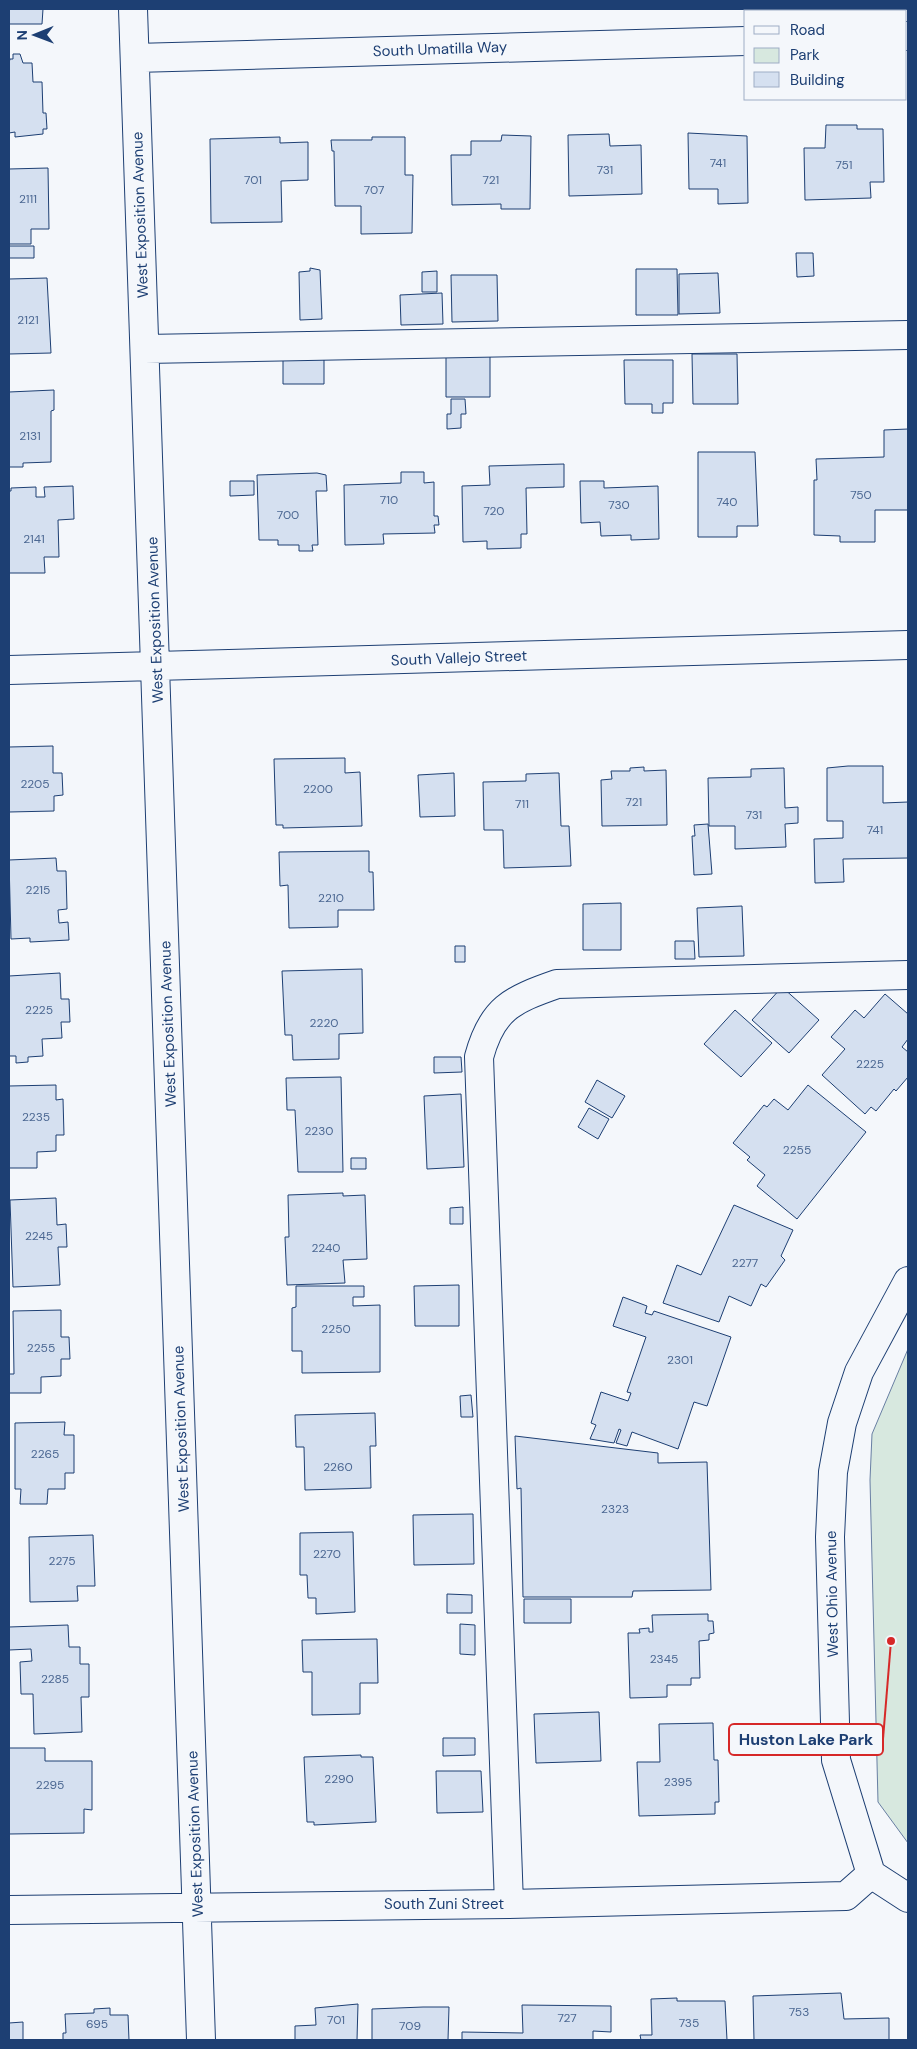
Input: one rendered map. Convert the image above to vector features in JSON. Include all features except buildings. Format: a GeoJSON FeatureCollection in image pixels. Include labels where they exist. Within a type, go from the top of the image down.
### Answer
{"type":"FeatureCollection","features":[{"type":"Feature","properties":{"kind":"street","name":"West Exposition Avenue"},"geometry":{"type":"LineString","coordinates":[[133,9],[157,667],[201,2040]]}},
{"type":"Feature","properties":{"kind":"street","name":"South Umatilla Way"},"geometry":{"type":"LineString","coordinates":[[135,58],[744,41]]}},
{"type":"Feature","properties":{"kind":"street"},"geometry":{"type":"LineString","coordinates":[[145,349],[908,335]]}},
{"type":"Feature","properties":{"kind":"street","name":"South Vallejo Street"},"geometry":{"type":"LineString","coordinates":[[9,670],[908,645]]}},
{"type":"Feature","properties":{"kind":"street"},"geometry":{"type":"LineString","coordinates":[[509,1904],[478,1057],[486,1032],[504,1008],[528,994],[557,984],[908,975]]}},
{"type":"Feature","properties":{"kind":"street","name":"West Ohio Avenue"},"geometry":{"type":"LineString","coordinates":[[870,1874],[836,1760],[830,1537],[833,1472],[842,1424],[859,1372],[908,1281]]}},
{"type":"Feature","properties":{"kind":"street"},"geometry":{"type":"LineString","coordinates":[[870,1874],[908,1898]]}},
{"type":"Feature","properties":{"kind":"street","name":"South Zuni Street"},"geometry":{"type":"LineString","coordinates":[[9,1910],[197,1906],[509,1904],[846,1896],[870,1874]]}},
{"type":"Feature","properties":{"kind":"green space"},"geometry":{"type":"Polygon","coordinates":[[[908,1349],[908,1843],[878,1802],[870,1480],[872,1434],[908,1349]]]}},
{"type":"Feature","properties":{"kind":"place","name":"Huston Lake Park"},"geometry":{"type":"Point","coordinates":[891,1641]}}]}
